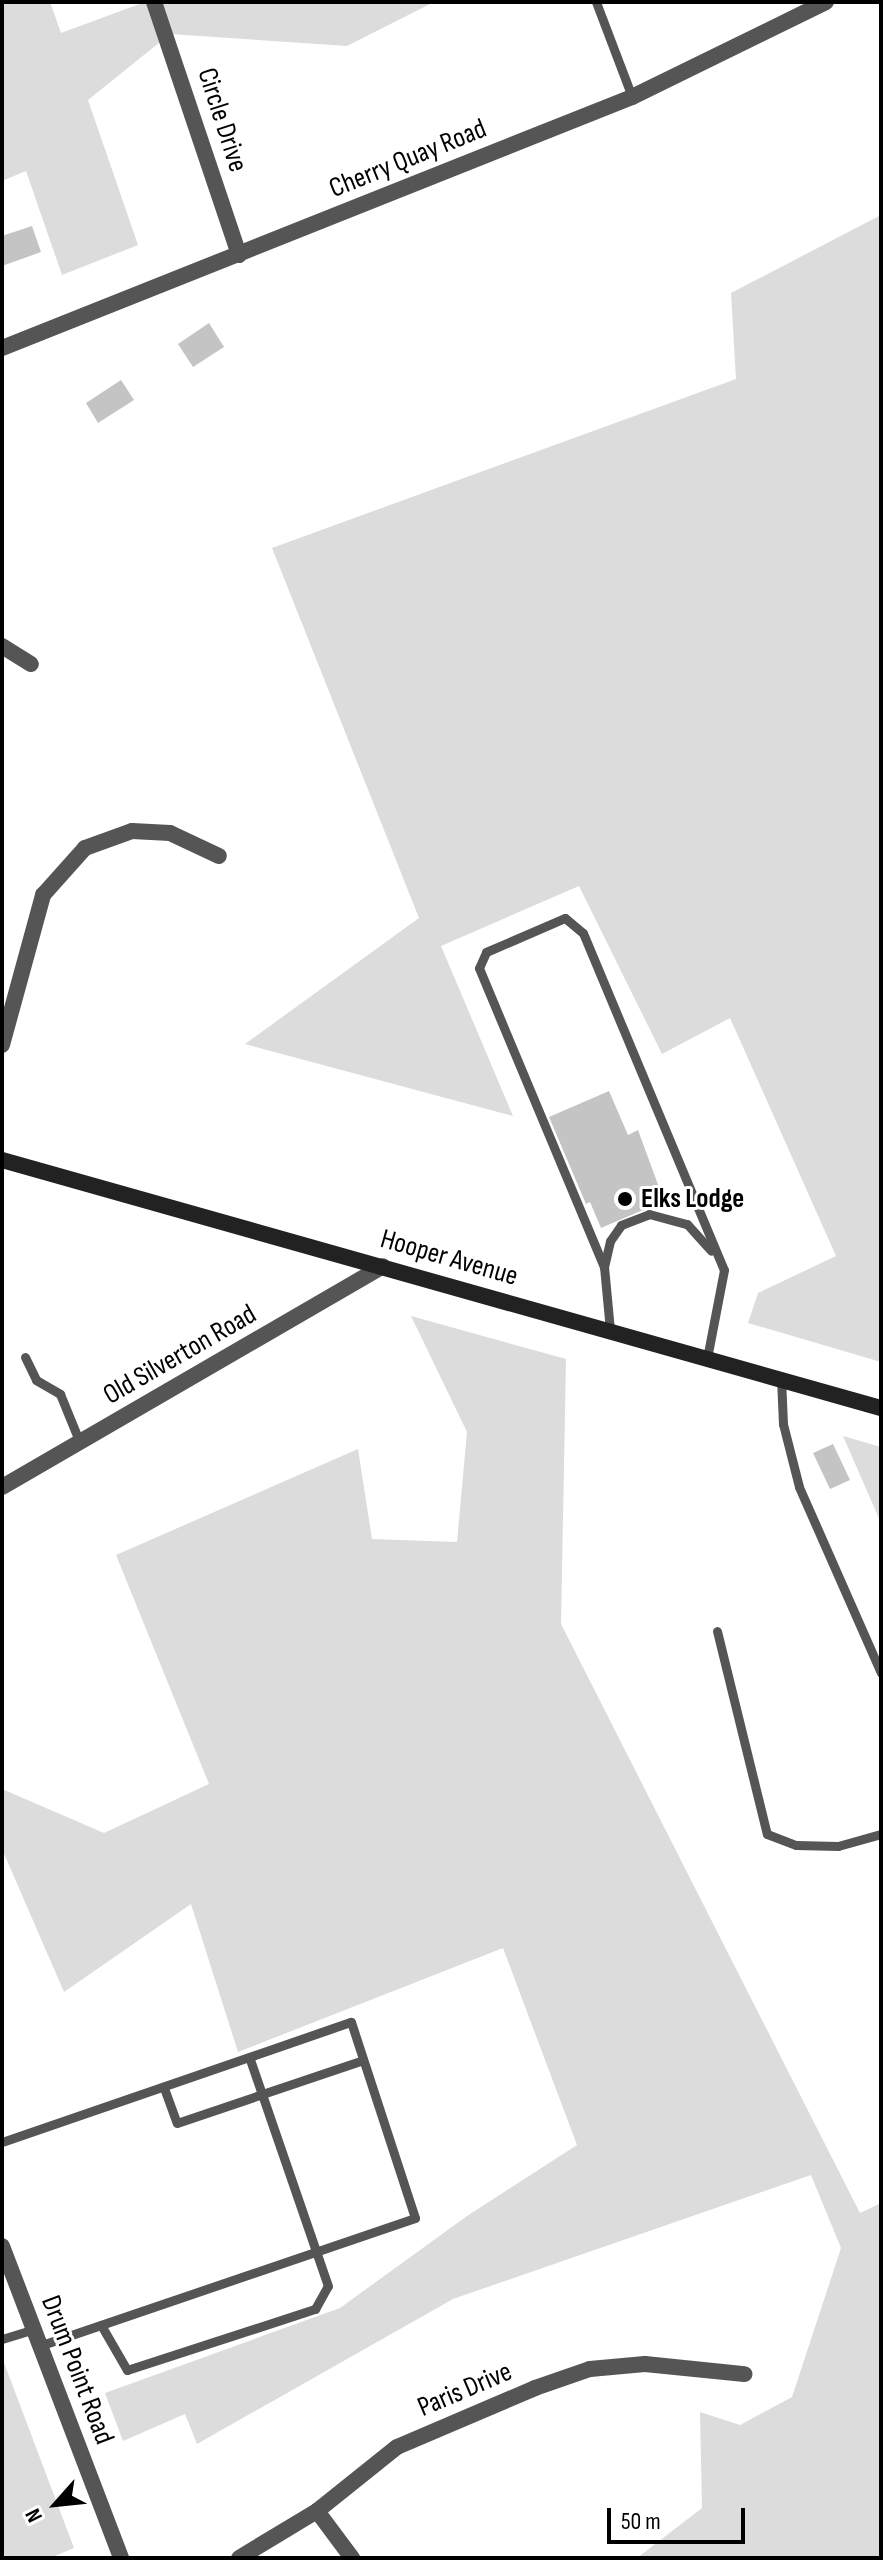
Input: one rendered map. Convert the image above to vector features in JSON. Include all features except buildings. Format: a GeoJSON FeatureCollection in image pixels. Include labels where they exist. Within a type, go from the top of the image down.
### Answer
{"type":"FeatureCollection","features":[{"type":"Feature","properties":{"kind":"main road","name":"Hooper Avenue"},"geometry":{"type":"LineString","coordinates":[[2,1160],[881,1408]]}},
{"type":"Feature","properties":{"kind":"street","name":"Circle Drive"},"geometry":{"type":"LineString","coordinates":[[154,2],[239,255]]}},
{"type":"Feature","properties":{"kind":"street","name":"Cherry Quay Road"},"geometry":{"type":"LineString","coordinates":[[2,348],[632,97],[826,2]]}},
{"type":"Feature","properties":{"kind":"street"},"geometry":{"type":"LineString","coordinates":[[2,646],[31,664]]}},
{"type":"Feature","properties":{"kind":"street"},"geometry":{"type":"LineString","coordinates":[[2,1045],[43,895],[85,848],[132,831],[170,833],[219,856]]}},
{"type":"Feature","properties":{"kind":"street","name":"Old Silverton Road"},"geometry":{"type":"LineString","coordinates":[[2,1487],[383,1266]]}},
{"type":"Feature","properties":{"kind":"street","name":"Drum Point Road"},"geometry":{"type":"LineString","coordinates":[[2,2246],[121,2558]]}},
{"type":"Feature","properties":{"kind":"street","name":"Paris Drive"},"geometry":{"type":"LineString","coordinates":[[239,2558],[317,2511],[397,2447],[590,2369],[645,2364],[744,2374]]}},
{"type":"Feature","properties":{"kind":"street"},"geometry":{"type":"LineString","coordinates":[[317,2511],[352,2558]]}},
{"type":"Feature","properties":{"kind":"lane"},"geometry":{"type":"LineString","coordinates":[[596,2],[632,97]]}},
{"type":"Feature","properties":{"kind":"lane"},"geometry":{"type":"LineString","coordinates":[[610,1330],[604,1267],[479,968],[486,952],[565,918],[583,933],[724,1270],[707,1358]]}},
{"type":"Feature","properties":{"kind":"lane"},"geometry":{"type":"LineString","coordinates":[[604,1267],[610,1241],[621,1225],[649,1214],[687,1224],[724,1270]]}},
{"type":"Feature","properties":{"kind":"lane"},"geometry":{"type":"LineString","coordinates":[[25,1357],[36,1380],[60,1394],[80,1443]]}},
{"type":"Feature","properties":{"kind":"lane"},"geometry":{"type":"LineString","coordinates":[[781,1378],[783,1424],[799,1487],[881,1673]]}},
{"type":"Feature","properties":{"kind":"lane"},"geometry":{"type":"LineString","coordinates":[[717,1631],[767,1834],[796,1845],[838,1846],[881,1834]]}},
{"type":"Feature","properties":{"kind":"lane"},"geometry":{"type":"LineString","coordinates":[[2,2142],[351,2022],[415,2218],[40,2346]]}},
{"type":"Feature","properties":{"kind":"lane"},"geometry":{"type":"LineString","coordinates":[[101,2325],[127,2370],[315,2309],[328,2286],[249,2057]]}},
{"type":"Feature","properties":{"kind":"lane"},"geometry":{"type":"LineString","coordinates":[[164,2088],[177,2123],[363,2060]]}},
{"type":"Feature","properties":{"kind":"lane"},"geometry":{"type":"LineString","coordinates":[[2,2339],[34,2329]]}},
{"type":"Feature","properties":{"kind":"shaded area"},"geometry":{"type":"Polygon","coordinates":[[[2,2],[50,2],[61,33],[145,2],[434,2],[347,46],[170,34],[88,100],[138,245],[62,275],[26,171],[2,181],[2,2]]]}},
{"type":"Feature","properties":{"kind":"shaded area"},"geometry":{"type":"Polygon","coordinates":[[[881,215],[881,1362],[748,1323],[758,1293],[836,1256],[730,1018],[662,1054],[579,886],[441,946],[513,1116],[245,1044],[419,918],[272,548],[736,379],[731,293],[881,215]]]}},
{"type":"Feature","properties":{"kind":"shaded area"},"geometry":{"type":"Polygon","coordinates":[[[411,1316],[566,1359],[561,1624],[860,2213],[881,2203],[881,2558],[637,2558],[702,2508],[700,2412],[740,2425],[792,2397],[841,2248],[811,2175],[453,2299],[197,2444],[185,2414],[123,2441],[105,2393],[340,2308],[467,2216],[577,2145],[503,1948],[238,2052],[191,1904],[64,1992],[2,1849],[2,1789],[104,1833],[209,1784],[116,1555],[358,1449],[372,1539],[457,1542],[467,1432],[411,1316]]]}},
{"type":"Feature","properties":{"kind":"shaded area"},"geometry":{"type":"Polygon","coordinates":[[[843,1436],[881,1447],[881,1523],[843,1436]]]}},
{"type":"Feature","properties":{"kind":"shaded area"},"geometry":{"type":"Polygon","coordinates":[[[3,2360],[74,2548],[50,2558],[2,2556],[3,2360]]]}},
{"type":"Feature","properties":{"kind":"place","name":"Elks Lodge"},"geometry":{"type":"Point","coordinates":[625,1199]}}]}
